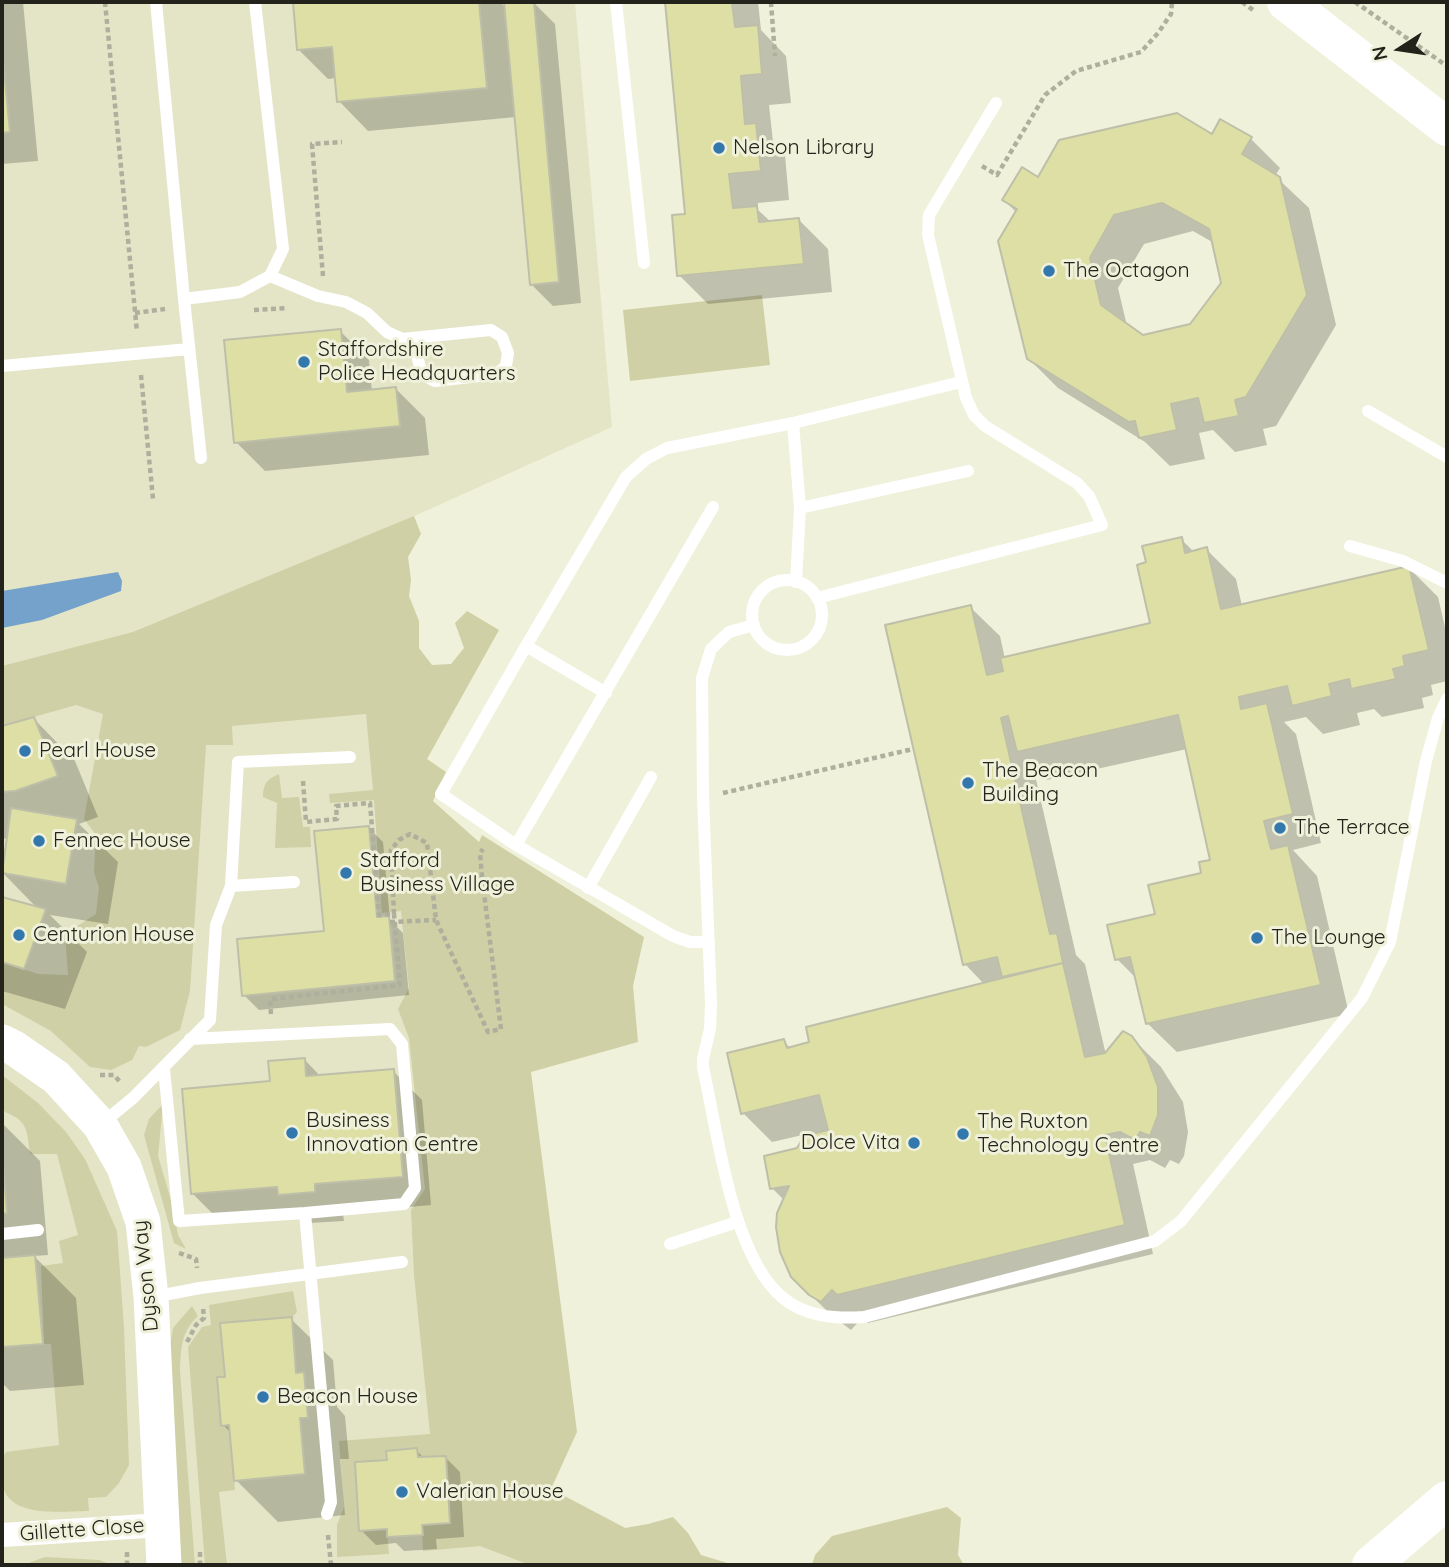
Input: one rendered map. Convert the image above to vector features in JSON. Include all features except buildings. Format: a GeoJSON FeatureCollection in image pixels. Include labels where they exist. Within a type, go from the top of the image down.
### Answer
{"type":"FeatureCollection","features":[{"type":"Feature","properties":{"kind":"highway"},"geometry":{"type":"LineString","coordinates":[[1286,2],[1447,127]]}},
{"type":"Feature","properties":{"kind":"highway"},"geometry":{"type":"LineString","coordinates":[[1371,1565],[1447,1500]]}},
{"type":"Feature","properties":{"kind":"street","name":"Dyson Way"},"geometry":{"type":"LineString","coordinates":[[2,1042],[56,1077],[100,1125],[124,1167],[143,1222],[151,1297],[164,1565]]}},
{"type":"Feature","properties":{"kind":"street","name":"Gillette Close"},"geometry":{"type":"LineString","coordinates":[[2,1535],[162,1525]]}},
{"type":"Feature","properties":{"kind":"lane"},"geometry":{"type":"LineString","coordinates":[[156,2],[201,458]]}},
{"type":"Feature","properties":{"kind":"lane"},"geometry":{"type":"LineString","coordinates":[[184,299],[240,292],[270,276],[283,249],[255,2]]}},
{"type":"Feature","properties":{"kind":"lane"},"geometry":{"type":"LineString","coordinates":[[616,2],[644,263]]}},
{"type":"Feature","properties":{"kind":"lane"},"geometry":{"type":"LineString","coordinates":[[817,598],[1101,525],[1089,496],[1077,483],[985,426],[974,415],[961,382],[928,235],[929,215],[996,103]]}},
{"type":"Feature","properties":{"kind":"lane"},"geometry":{"type":"LineString","coordinates":[[270,276],[318,296],[346,302],[367,313],[387,332],[402,340],[415,338],[491,330],[502,337],[508,353],[506,366],[498,374],[435,381],[426,378],[420,369],[415,338]]}},
{"type":"Feature","properties":{"kind":"lane"},"geometry":{"type":"LineString","coordinates":[[2,366],[189,349]]}},
{"type":"Feature","properties":{"kind":"lane"},"geometry":{"type":"LineString","coordinates":[[709,942],[690,942],[673,936],[516,845],[441,794],[626,477],[646,460],[667,448],[793,423],[961,382]]}},
{"type":"Feature","properties":{"kind":"lane"},"geometry":{"type":"LineString","coordinates":[[1368,411],[1447,457]]}},
{"type":"Feature","properties":{"kind":"lane"},"geometry":{"type":"LineString","coordinates":[[793,423],[800,508],[796,582]]}},
{"type":"Feature","properties":{"kind":"lane"},"geometry":{"type":"LineString","coordinates":[[800,508],[968,471]]}},
{"type":"Feature","properties":{"kind":"lane"},"geometry":{"type":"LineString","coordinates":[[516,845],[713,507]]}},
{"type":"Feature","properties":{"kind":"lane"},"geometry":{"type":"LineString","coordinates":[[1350,546],[1402,561],[1447,583]]}},
{"type":"Feature","properties":{"kind":"lane"},"geometry":{"type":"LineString","coordinates":[[779,582],[796,582],[810,589],[817,598],[822,620],[811,641],[801,648],[778,649],[759,636],[752,614],[760,593],[779,582]]}},
{"type":"Feature","properties":{"kind":"lane"},"geometry":{"type":"LineString","coordinates":[[754,625],[729,632],[711,649],[702,678],[710,1029],[703,1068],[737,1222],[756,1263],[783,1299],[805,1311],[841,1318],[864,1317],[1154,1241],[1181,1221],[1362,998],[1379,967],[1390,942],[1426,761],[1437,718],[1447,699]]}},
{"type":"Feature","properties":{"kind":"lane"},"geometry":{"type":"LineString","coordinates":[[526,646],[606,693]]}},
{"type":"Feature","properties":{"kind":"lane"},"geometry":{"type":"LineString","coordinates":[[100,1125],[164,1069],[210,1020],[216,925],[231,886],[239,762],[350,757]]}},
{"type":"Feature","properties":{"kind":"lane"},"geometry":{"type":"LineString","coordinates":[[589,888],[651,777]]}},
{"type":"Feature","properties":{"kind":"lane"},"geometry":{"type":"LineString","coordinates":[[231,886],[295,882]]}},
{"type":"Feature","properties":{"kind":"lane"},"geometry":{"type":"LineString","coordinates":[[164,1069],[178,1221],[404,1204],[415,1188],[402,1044],[390,1029],[190,1040]]}},
{"type":"Feature","properties":{"kind":"lane"},"geometry":{"type":"LineString","coordinates":[[305,1213],[331,1502],[327,1514]]}},
{"type":"Feature","properties":{"kind":"lane"},"geometry":{"type":"LineString","coordinates":[[670,1244],[737,1222]]}},
{"type":"Feature","properties":{"kind":"lane"},"geometry":{"type":"LineString","coordinates":[[2,1234],[38,1230]]}},
{"type":"Feature","properties":{"kind":"lane"},"geometry":{"type":"LineString","coordinates":[[151,1297],[402,1262]]}},
{"type":"Feature","properties":{"kind":"path"},"geometry":{"type":"LineString","coordinates":[[105,2],[153,499]]}},
{"type":"Feature","properties":{"kind":"path"},"geometry":{"type":"LineString","coordinates":[[771,2],[775,56]]}},
{"type":"Feature","properties":{"kind":"path"},"geometry":{"type":"LineString","coordinates":[[965,155],[997,175],[1045,95],[1076,71],[1141,52],[1171,14],[1172,2]]}},
{"type":"Feature","properties":{"kind":"path"},"geometry":{"type":"LineString","coordinates":[[1355,2],[1447,66]]}},
{"type":"Feature","properties":{"kind":"path"},"geometry":{"type":"LineString","coordinates":[[704,797],[913,749]]}},
{"type":"Feature","properties":{"kind":"path"},"geometry":{"type":"LineString","coordinates":[[301,759],[306,821],[337,819],[336,806],[370,803],[379,915],[394,914]]}},
{"type":"Feature","properties":{"kind":"path"},"geometry":{"type":"LineString","coordinates":[[272,1035],[270,999],[400,985],[391,850],[399,839],[410,834],[427,843],[436,920],[488,1032],[501,1029],[481,853],[494,830]]}},
{"type":"Feature","properties":{"kind":"path"},"geometry":{"type":"LineString","coordinates":[[390,922],[436,920]]}},
{"type":"Feature","properties":{"kind":"path"},"geometry":{"type":"LineString","coordinates":[[327,1514],[331,1565]]}},
{"type":"Feature","properties":{"kind":"path"},"geometry":{"type":"LineString","coordinates":[[125,1527],[127,1565]]}},
{"type":"Feature","properties":{"kind":"shaded area"},"geometry":{"type":"Polygon","coordinates":[[[2,2],[575,2],[612,427],[370,536],[512,1468],[696,1565],[2,1565],[2,2]]]}},
{"type":"Feature","properties":{"kind":"shaded area"},"geometry":{"type":"Polygon","coordinates":[[[762,295],[770,365],[630,381],[623,310],[762,295]]]}},
{"type":"Feature","properties":{"kind":"shaded area"},"geometry":{"type":"Polygon","coordinates":[[[414,516],[421,534],[408,557],[411,580],[409,596],[419,621],[419,648],[432,665],[451,664],[464,648],[455,623],[467,611],[499,630],[427,759],[446,772],[433,801],[479,842],[482,835],[644,937],[633,986],[638,1042],[531,1072],[577,1432],[551,1489],[625,1528],[673,1517],[688,1533],[701,1555],[734,1565],[530,1565],[480,1546],[423,1551],[422,1525],[450,1522],[446,1456],[418,1457],[416,1448],[387,1451],[387,1460],[355,1462],[359,1530],[387,1529],[389,1554],[337,1557],[337,1525],[344,1507],[339,1441],[430,1434],[414,1275],[411,1210],[425,1189],[409,1038],[398,1009],[409,988],[401,911],[382,913],[374,800],[330,803],[329,794],[373,790],[366,714],[232,726],[233,745],[206,745],[190,991],[180,1030],[146,1047],[139,1046],[132,1060],[111,1070],[90,1067],[51,1031],[2,1004],[2,962],[38,974],[68,975],[65,934],[96,914],[99,888],[94,872],[96,835],[84,819],[103,714],[76,705],[2,726],[2,666],[133,632],[414,516]]]}},
{"type":"Feature","properties":{"kind":"shaded area"},"geometry":{"type":"Polygon","coordinates":[[[279,774],[282,798],[299,797],[303,827],[310,827],[311,847],[275,848],[277,803],[263,797],[263,792],[266,782],[279,774]]]}},
{"type":"Feature","properties":{"kind":"shaded area"},"geometry":{"type":"Polygon","coordinates":[[[2,1075],[38,1103],[66,1132],[85,1159],[117,1231],[129,1465],[119,1483],[106,1497],[88,1498],[89,1511],[50,1512],[22,1507],[12,1501],[5,1491],[2,1478],[2,1464],[6,1452],[59,1445],[51,1344],[44,1344],[41,1266],[63,1263],[59,1241],[78,1235],[57,1154],[30,1154],[25,1127],[13,1115],[5,1112],[2,1104],[2,1075]]]}},
{"type":"Feature","properties":{"kind":"shaded area"},"geometry":{"type":"Polygon","coordinates":[[[163,1104],[158,1156],[178,1235],[186,1249],[174,1243],[144,1135],[149,1119],[163,1104]]]}},
{"type":"Feature","properties":{"kind":"shaded area"},"geometry":{"type":"Polygon","coordinates":[[[293,1291],[297,1312],[292,1317],[220,1324],[225,1377],[217,1378],[221,1425],[229,1425],[235,1490],[219,1492],[227,1565],[205,1565],[188,1347],[202,1327],[211,1325],[209,1305],[293,1291]]]}},
{"type":"Feature","properties":{"kind":"shaded area"},"geometry":{"type":"Polygon","coordinates":[[[192,1306],[198,1316],[185,1334],[180,1371],[195,1565],[181,1565],[170,1346],[173,1328],[192,1306]]]}},
{"type":"Feature","properties":{"kind":"shaded area"},"geometry":{"type":"Polygon","coordinates":[[[947,1507],[961,1518],[958,1555],[964,1565],[812,1565],[815,1555],[832,1536],[947,1507]]]}},
{"type":"Feature","properties":{"kind":"shaded area"},"geometry":{"type":"Polygon","coordinates":[[[45,1557],[99,1560],[112,1565],[28,1565],[45,1557]]]}},
{"type":"Feature","properties":{"kind":"water"},"geometry":{"type":"Polygon","coordinates":[[[118,572],[122,581],[121,591],[42,620],[2,628],[2,591],[118,572]]]}},
{"type":"Feature","properties":{"kind":"place","name":"Nelson Library"},"geometry":{"type":"Point","coordinates":[719,148]}},
{"type":"Feature","properties":{"kind":"place","name":"The Octagon"},"geometry":{"type":"Point","coordinates":[1049,271]}},
{"type":"Feature","properties":{"kind":"place","name":"Staffordshire Police Headquarters"},"geometry":{"type":"Point","coordinates":[304,362]}},
{"type":"Feature","properties":{"kind":"place","name":"Pearl House"},"geometry":{"type":"Point","coordinates":[25,751]}},
{"type":"Feature","properties":{"kind":"place","name":"The Beacon Building"},"geometry":{"type":"Point","coordinates":[968,783]}},
{"type":"Feature","properties":{"kind":"place","name":"The Terrace"},"geometry":{"type":"Point","coordinates":[1280,828]}},
{"type":"Feature","properties":{"kind":"place","name":"Fennec House"},"geometry":{"type":"Point","coordinates":[39,841]}},
{"type":"Feature","properties":{"kind":"place","name":"Stafford Business Village"},"geometry":{"type":"Point","coordinates":[346,873]}},
{"type":"Feature","properties":{"kind":"place","name":"Centurion House"},"geometry":{"type":"Point","coordinates":[19,935]}},
{"type":"Feature","properties":{"kind":"place","name":"The Lounge"},"geometry":{"type":"Point","coordinates":[1257,938]}},
{"type":"Feature","properties":{"kind":"place","name":"Business Innovation Centre"},"geometry":{"type":"Point","coordinates":[292,1133]}},
{"type":"Feature","properties":{"kind":"place","name":"The Ruxton Technology Centre"},"geometry":{"type":"Point","coordinates":[963,1134]}},
{"type":"Feature","properties":{"kind":"place","name":"Dolce Vita"},"geometry":{"type":"Point","coordinates":[914,1143]}},
{"type":"Feature","properties":{"kind":"place","name":"Beacon House"},"geometry":{"type":"Point","coordinates":[263,1397]}},
{"type":"Feature","properties":{"kind":"place","name":"Valerian House"},"geometry":{"type":"Point","coordinates":[402,1492]}}]}
